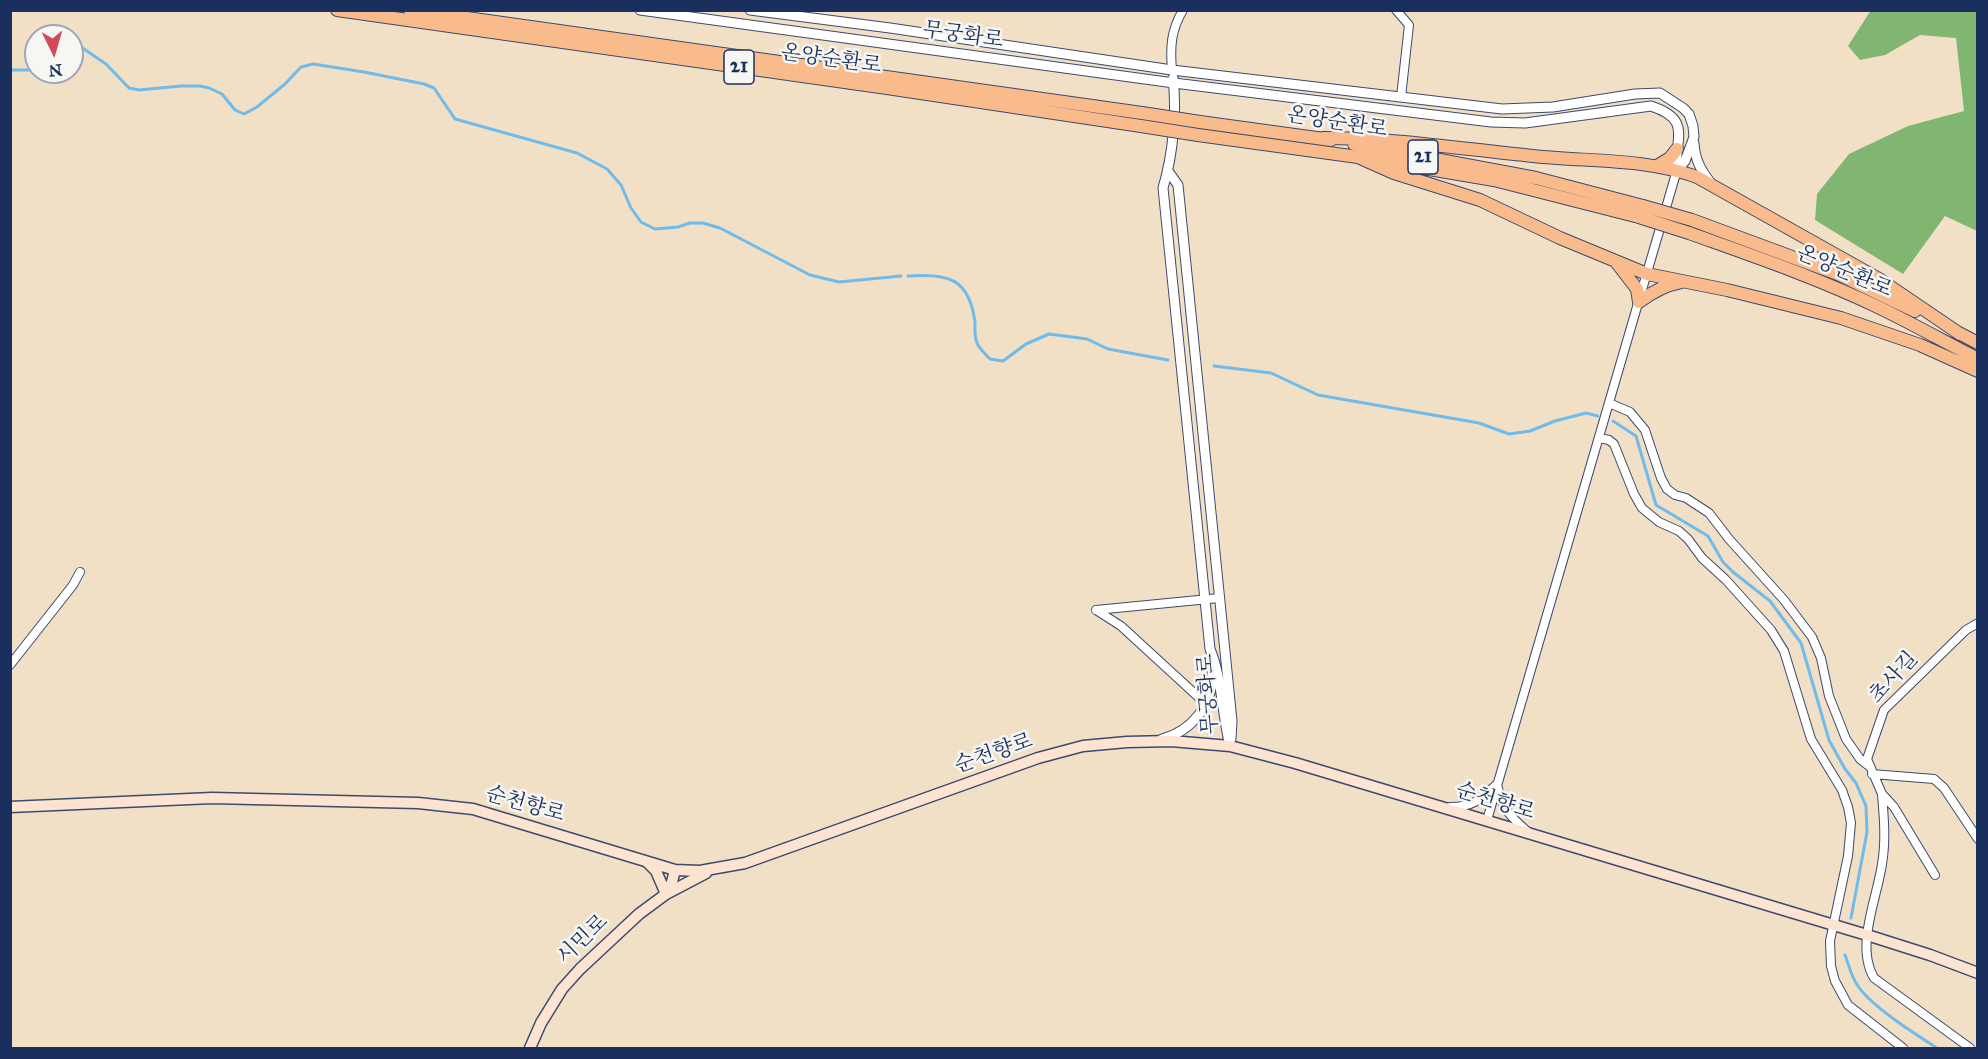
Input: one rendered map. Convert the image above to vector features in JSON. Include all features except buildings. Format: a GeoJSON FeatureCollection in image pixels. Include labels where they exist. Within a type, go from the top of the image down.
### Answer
{"type":"FeatureCollection","features":[{"type":"Feature","properties":{"kind":"highway","name":"온양순환로"},"geometry":{"type":"LineString","coordinates":[[337,10],[1358,157],[1494,180],[1641,211]]}},
{"type":"Feature","properties":{"kind":"highway","name":"온양순환로"},"geometry":{"type":"LineString","coordinates":[[410,10],[1278,134],[1323,138],[1536,178],[1641,211]]}},
{"type":"Feature","properties":{"kind":"highway"},"geometry":{"type":"LineString","coordinates":[[1323,138],[1368,138],[1535,156],[1657,166],[1677,170],[1697,177],[1879,279],[1960,333]]}},
{"type":"Feature","properties":{"kind":"highway"},"geometry":{"type":"LineString","coordinates":[[1657,166],[1670,158],[1677,149]]}},
{"type":"Feature","properties":{"kind":"highway"},"geometry":{"type":"LineString","coordinates":[[1358,157],[1394,173],[1480,200],[1560,238],[1647,274],[1727,290],[1841,318],[1920,345],[1977,370]]}},
{"type":"Feature","properties":{"kind":"highway","name":"21"},"geometry":{"type":"LineString","coordinates":[[1641,211],[1691,227]]}},
{"type":"Feature","properties":{"kind":"highway","name":"온양순환로"},"geometry":{"type":"LineString","coordinates":[[1691,227],[1838,274],[1977,343]]}},
{"type":"Feature","properties":{"kind":"highway","name":"온양순환로"},"geometry":{"type":"LineString","coordinates":[[1691,227],[1880,308],[1977,359]]}},
{"type":"Feature","properties":{"kind":"highway"},"geometry":{"type":"LineString","coordinates":[[1615,260],[1637,289],[1639,302],[1653,291],[1686,281]]}},
{"type":"Feature","properties":{"kind":"main road","name":"순천향로"},"geometry":{"type":"LineString","coordinates":[[10,807],[212,798],[418,803],[473,809],[675,870],[715,870],[745,863],[1038,758],[1083,746],[1171,741],[1230,746],[1529,832],[1867,935],[1930,955],[1977,974]]}},
{"type":"Feature","properties":{"kind":"main road"},"geometry":{"type":"LineString","coordinates":[[645,860],[656,871],[666,894]]}},
{"type":"Feature","properties":{"kind":"main road"},"geometry":{"type":"LineString","coordinates":[[666,894],[675,870]]}},
{"type":"Feature","properties":{"kind":"main road","name":"시민로"},"geometry":{"type":"LineString","coordinates":[[530,1048],[541,1023],[562,989],[580,969],[666,894],[715,870]]}},
{"type":"Feature","properties":{"kind":"street","name":"무궁화로"},"geometry":{"type":"LineString","coordinates":[[640,10],[1174,83]]}},
{"type":"Feature","properties":{"kind":"street","name":"무궁화로"},"geometry":{"type":"LineString","coordinates":[[750,10],[890,28],[1172,70],[1175,104],[1168,171],[1163,188],[1210,649],[1216,662],[1224,723],[1230,746]]}},
{"type":"Feature","properties":{"kind":"street"},"geometry":{"type":"LineString","coordinates":[[1183,10],[1172,33],[1170,47],[1172,70],[1502,109],[1553,107],[1635,94],[1660,93],[1672,99],[1689,114],[1693,126],[1694,155],[1700,169],[1713,186]]}},
{"type":"Feature","properties":{"kind":"street"},"geometry":{"type":"LineString","coordinates":[[1396,10],[1409,25],[1401,97]]}},
{"type":"Feature","properties":{"kind":"street"},"geometry":{"type":"LineString","coordinates":[[1174,83],[1491,122],[1525,123],[1558,120],[1651,106],[1671,116],[1678,125],[1680,135],[1676,156],[1677,170],[1487,820]]}},
{"type":"Feature","properties":{"kind":"street"},"geometry":{"type":"LineString","coordinates":[[1677,170],[1685,161],[1694,137]]}},
{"type":"Feature","properties":{"kind":"street","name":"무궁화로"},"geometry":{"type":"LineString","coordinates":[[1168,171],[1178,185],[1232,721],[1230,746]]}},
{"type":"Feature","properties":{"kind":"street"},"geometry":{"type":"LineString","coordinates":[[1609,403],[1630,412],[1645,430],[1667,489],[1709,513],[1729,539],[1784,600],[1812,637],[1821,658],[1829,696],[1846,738],[1870,770],[1882,794],[1894,807],[1935,875]]}},
{"type":"Feature","properties":{"kind":"street"},"geometry":{"type":"LineString","coordinates":[[1599,438],[1609,440],[1614,444],[1642,508],[1659,522],[1679,531],[1688,539],[1702,558],[1726,580],[1771,630],[1785,651],[1810,739],[1842,790],[1851,823],[1848,856],[1830,941],[1831,966],[1835,981],[1848,1005],[1903,1048]]}},
{"type":"Feature","properties":{"kind":"street"},"geometry":{"type":"LineString","coordinates":[[10,665],[73,585],[80,572]]}},
{"type":"Feature","properties":{"kind":"street"},"geometry":{"type":"LineString","coordinates":[[1206,704],[1121,626],[1096,610],[1219,598]]}},
{"type":"Feature","properties":{"kind":"street","name":"초사길"},"geometry":{"type":"LineString","coordinates":[[1870,770],[1868,753],[1884,710],[1966,630],[1977,623]]}},
{"type":"Feature","properties":{"kind":"street"},"geometry":{"type":"LineString","coordinates":[[1154,741],[1168,738],[1190,725],[1206,704],[1212,680],[1210,649]]}},
{"type":"Feature","properties":{"kind":"street"},"geometry":{"type":"LineString","coordinates":[[1870,770],[1934,779],[1944,788],[1977,840]]}},
{"type":"Feature","properties":{"kind":"street"},"geometry":{"type":"LineString","coordinates":[[1444,807],[1465,807],[1479,801],[1498,784]]}},
{"type":"Feature","properties":{"kind":"street"},"geometry":{"type":"LineString","coordinates":[[1498,784],[1504,807],[1512,818],[1529,832]]}},
{"type":"Feature","properties":{"kind":"street"},"geometry":{"type":"LineString","coordinates":[[1882,794],[1885,831],[1882,864],[1867,935],[1866,954],[1869,969],[1874,978],[1970,1048]]}},
{"type":"Feature","properties":{"kind":"green space"},"geometry":{"type":"Polygon","coordinates":[[[1871,10],[1977,11],[1977,231],[1945,216],[1903,274],[1815,220],[1817,194],[1849,154],[1908,126],[1964,111],[1956,38],[1920,35],[1885,55],[1860,60],[1848,46],[1871,10]]]}},
{"type":"Feature","properties":{"kind":"waterway"},"geometry":{"type":"LineString","coordinates":[[84,49],[106,64],[129,88],[139,90],[181,86],[209,88],[222,94],[235,110],[244,114],[257,107],[285,84],[301,67],[313,64],[424,84],[434,88],[455,119],[577,153],[607,169],[621,185],[631,208],[641,222],[655,229],[703,223],[720,228],[810,275],[839,282],[901,276]]}},
{"type":"Feature","properties":{"kind":"waterway"},"geometry":{"type":"LineString","coordinates":[[10,70],[24,70]]}},
{"type":"Feature","properties":{"kind":"waterway"},"geometry":{"type":"LineString","coordinates":[[908,276],[945,278],[962,287],[972,307],[977,343],[990,359],[1003,361],[1026,344],[1049,334],[1087,339],[1108,349],[1168,360]]}},
{"type":"Feature","properties":{"kind":"waterway"},"geometry":{"type":"LineString","coordinates":[[1214,366],[1271,373],[1318,395],[1479,423],[1509,434],[1530,431],[1555,421],[1586,413],[1598,416]]}},
{"type":"Feature","properties":{"kind":"waterway"},"geometry":{"type":"LineString","coordinates":[[1613,421],[1636,436],[1656,505],[1708,536],[1723,562],[1770,601],[1801,643],[1829,740],[1845,769],[1856,783],[1866,806],[1867,832],[1851,918]]}},
{"type":"Feature","properties":{"kind":"waterway"},"geometry":{"type":"LineString","coordinates":[[1845,955],[1854,979],[1864,994],[1894,1019],[1937,1048]]}}]}
